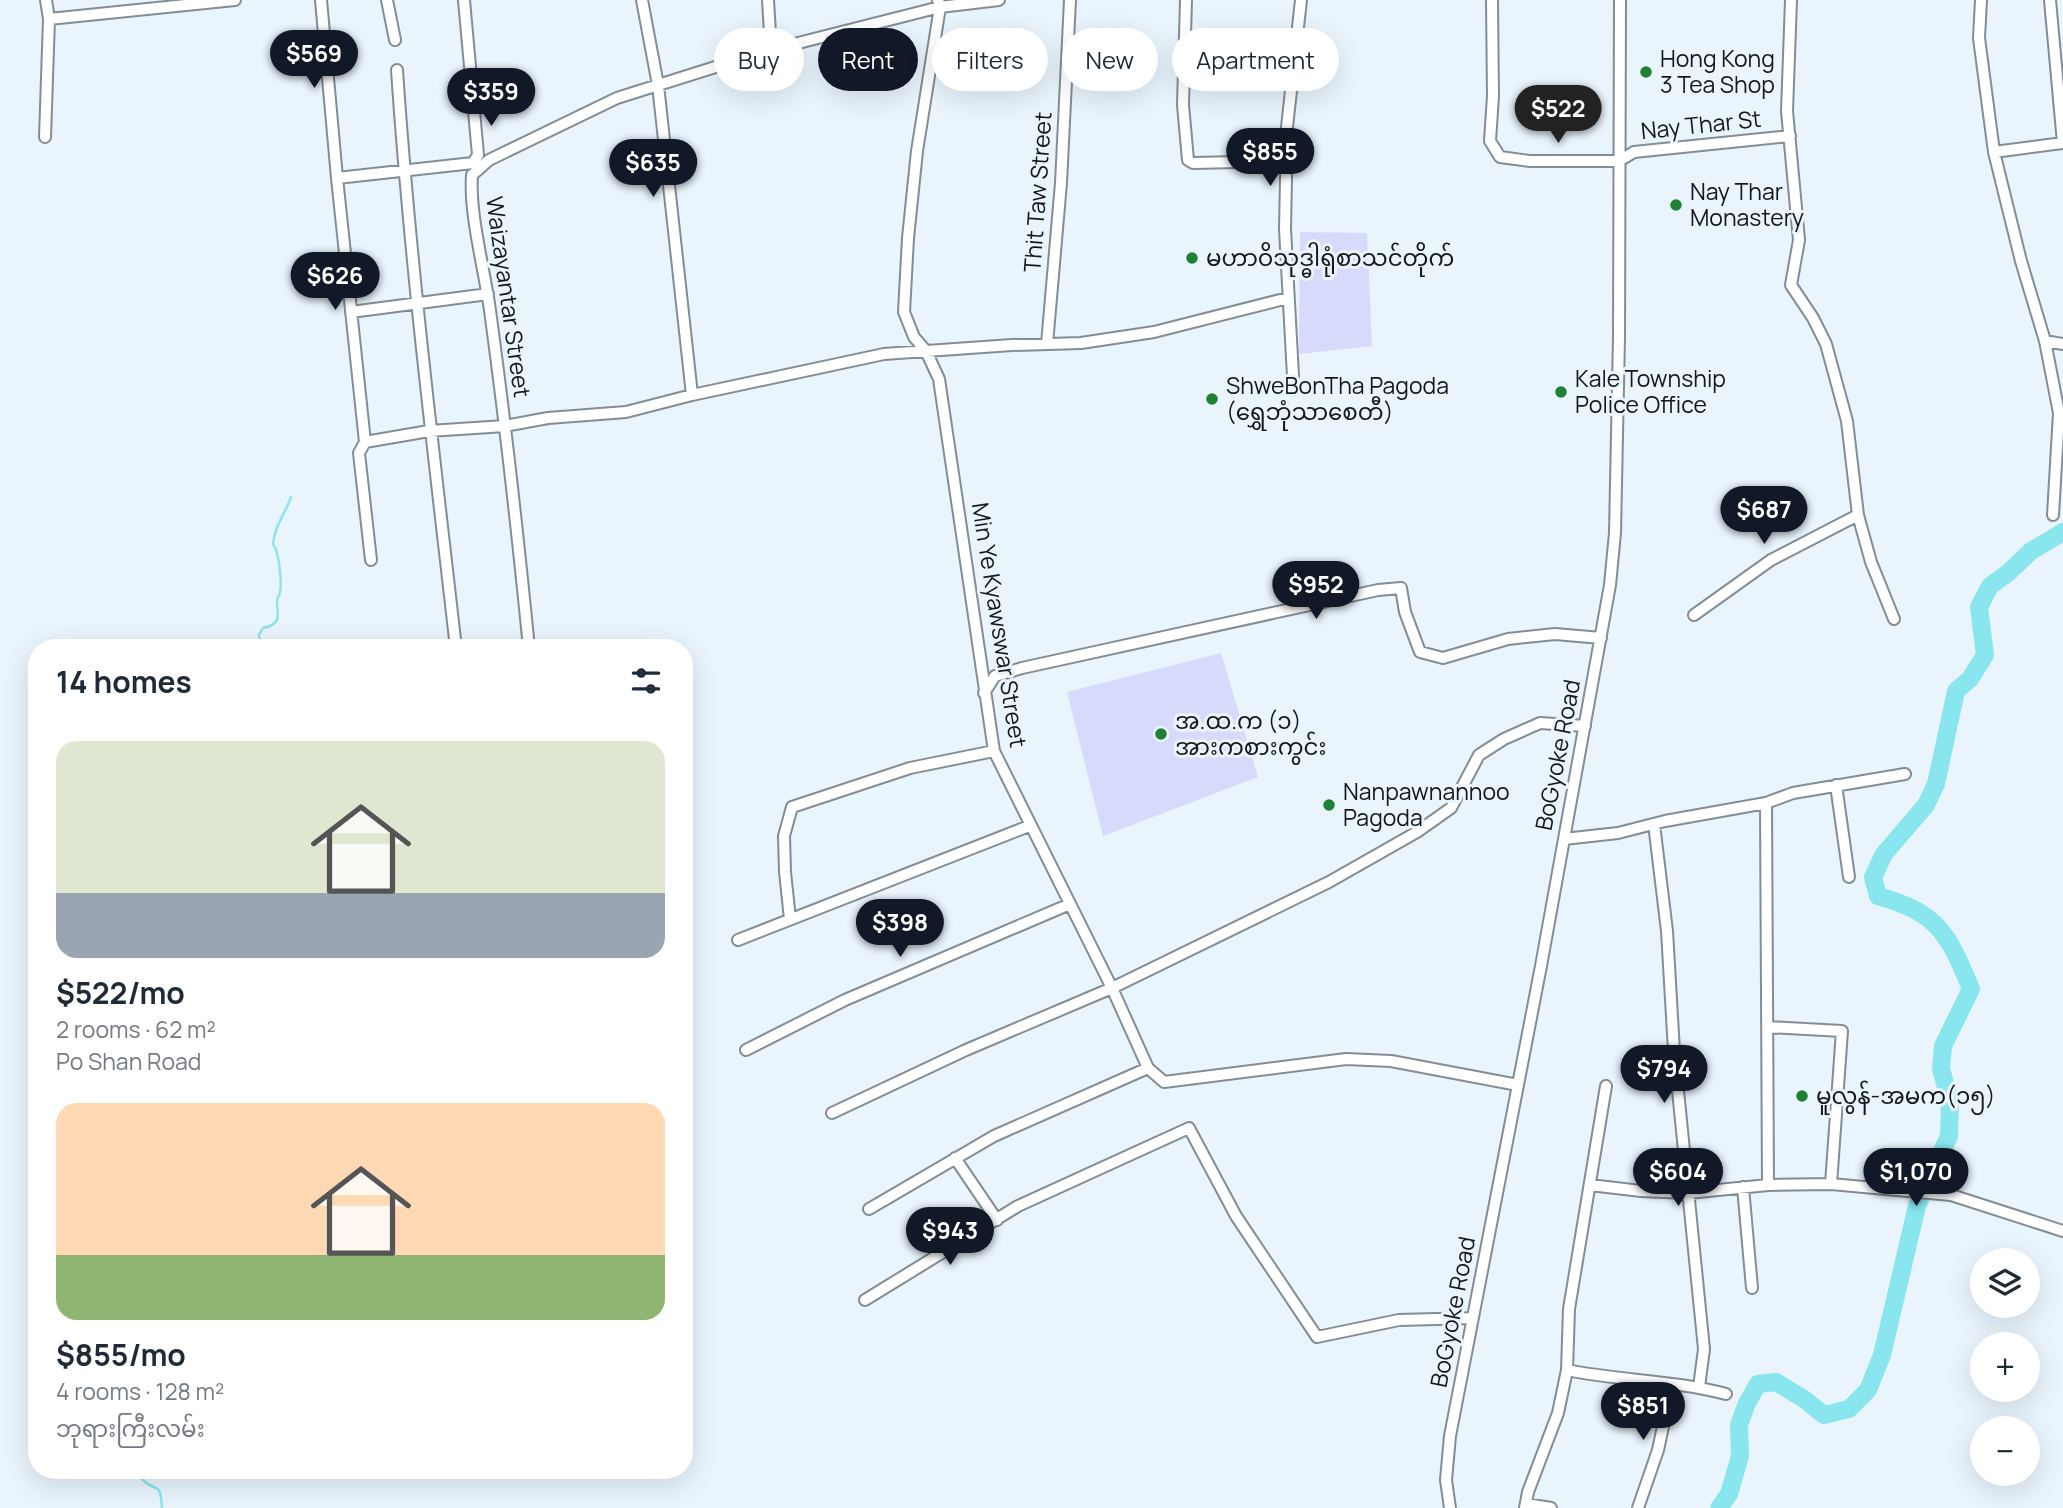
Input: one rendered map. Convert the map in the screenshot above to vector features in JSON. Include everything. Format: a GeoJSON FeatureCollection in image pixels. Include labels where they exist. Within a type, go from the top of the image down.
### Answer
{"type":"FeatureCollection","features":[{"type":"Feature","properties":{"kind":"street"},"geometry":{"type":"LineString","coordinates":[[45,137],[49,19],[46,0]]}},
{"type":"Feature","properties":{"kind":"street"},"geometry":{"type":"LineString","coordinates":[[49,19],[160,4],[235,0]]}},
{"type":"Feature","properties":{"kind":"street"},"geometry":{"type":"LineString","coordinates":[[321,0],[365,442],[359,453],[371,561]]}},
{"type":"Feature","properties":{"kind":"street"},"geometry":{"type":"LineString","coordinates":[[387,0],[395,40]]}},
{"type":"Feature","properties":{"kind":"street"},"geometry":{"type":"LineString","coordinates":[[337,178],[473,163],[478,155],[464,0]]}},
{"type":"Feature","properties":{"kind":"street"},"geometry":{"type":"LineString","coordinates":[[642,0],[658,85],[692,395]]}},
{"type":"Feature","properties":{"kind":"street"},"geometry":{"type":"LineString","coordinates":[[768,0],[770,28]]}},
{"type":"Feature","properties":{"kind":"street","name":"Waizayantar Street"},"geometry":{"type":"LineString","coordinates":[[804,41],[939,4],[999,0]]}},
{"type":"Feature","properties":{"kind":"street","name":"Thit Taw Street"},"geometry":{"type":"LineString","coordinates":[[1047,344],[1061,183],[1070,0]]}},
{"type":"Feature","properties":{"kind":"street"},"geometry":{"type":"LineString","coordinates":[[1186,0],[1183,105],[1188,160],[1193,163],[1286,161]]}},
{"type":"Feature","properties":{"kind":"street"},"geometry":{"type":"LineString","coordinates":[[1293,376],[1285,229],[1286,161],[1287,127],[1301,0]]}},
{"type":"Feature","properties":{"kind":"street","name":"Nay Thar St"},"geometry":{"type":"LineString","coordinates":[[1492,0],[1493,96],[1490,141],[1500,157],[1530,161],[1619,161],[1634,152],[1790,136]]}},
{"type":"Feature","properties":{"kind":"street","name":"BoGyoke Road"},"geometry":{"type":"LineString","coordinates":[[1450,1508],[1446,1480],[1448,1447],[1610,585],[1615,533],[1619,337],[1620,0]]}},
{"type":"Feature","properties":{"kind":"street"},"geometry":{"type":"LineString","coordinates":[[1791,0],[1787,111],[1800,240],[1791,285],[1826,344],[1847,421],[1858,515],[1871,562],[1894,619]]}},
{"type":"Feature","properties":{"kind":"street"},"geometry":{"type":"LineString","coordinates":[[1981,0],[1979,38],[1994,152],[2021,261],[2045,341],[2059,413],[2053,515]]}},
{"type":"Feature","properties":{"kind":"street"},"geometry":{"type":"LineString","coordinates":[[1994,152],[2063,143],[2050,0]]}},
{"type":"Feature","properties":{"kind":"street","name":"Min Ye Kyawswar Street"},"geometry":{"type":"LineString","coordinates":[[939,4],[917,151],[904,312],[914,337],[926,351],[939,379],[994,751],[1112,988],[1148,1068]]}},
{"type":"Feature","properties":{"kind":"street","name":"Waizayantar Street"},"geometry":{"type":"LineString","coordinates":[[528,639],[505,426],[488,294],[471,194],[472,175],[489,160],[617,98],[714,68]]}},
{"type":"Feature","properties":{"kind":"street"},"geometry":{"type":"LineString","coordinates":[[397,70],[403,169],[429,431],[455,639]]}},
{"type":"Feature","properties":{"kind":"street"},"geometry":{"type":"LineString","coordinates":[[351,312],[488,294]]}},
{"type":"Feature","properties":{"kind":"street"},"geometry":{"type":"LineString","coordinates":[[365,442],[429,431],[505,426],[548,418],[626,412],[692,395],[884,354],[1081,343],[1154,332],[1288,298]]}},
{"type":"Feature","properties":{"kind":"street"},"geometry":{"type":"LineString","coordinates":[[2045,341],[2063,344]]}},
{"type":"Feature","properties":{"kind":"street"},"geometry":{"type":"LineString","coordinates":[[1694,615],[1771,560],[1858,515]]}},
{"type":"Feature","properties":{"kind":"street"},"geometry":{"type":"LineString","coordinates":[[984,693],[995,676],[1022,668],[1378,590],[1401,588],[1405,612],[1420,652],[1444,658],[1508,639],[1555,634],[1601,638]]}},
{"type":"Feature","properties":{"kind":"street"},"geometry":{"type":"LineString","coordinates":[[832,1114],[966,1050],[1112,988],[1249,923],[1417,832],[1451,808],[1479,755],[1504,739],[1540,723],[1585,726]]}},
{"type":"Feature","properties":{"kind":"street"},"geometry":{"type":"LineString","coordinates":[[790,919],[785,872],[785,836],[792,807],[909,768],[994,751]]}},
{"type":"Feature","properties":{"kind":"street"},"geometry":{"type":"LineString","coordinates":[[1564,839],[1618,833],[1766,803],[1793,793],[1905,774]]}},
{"type":"Feature","properties":{"kind":"street"},"geometry":{"type":"LineString","coordinates":[[1836,785],[1849,877]]}},
{"type":"Feature","properties":{"kind":"street"},"geometry":{"type":"LineString","coordinates":[[1766,803],[1768,1185]]}},
{"type":"Feature","properties":{"kind":"street"},"geometry":{"type":"LineString","coordinates":[[1654,824],[1667,931],[1668,986],[1704,1349],[1699,1387]]}},
{"type":"Feature","properties":{"kind":"street"},"geometry":{"type":"LineString","coordinates":[[738,940],[1029,826]]}},
{"type":"Feature","properties":{"kind":"street"},"geometry":{"type":"LineString","coordinates":[[746,1050],[845,1000],[1070,904]]}},
{"type":"Feature","properties":{"kind":"street"},"geometry":{"type":"LineString","coordinates":[[1768,1027],[1842,1031],[1831,1184]]}},
{"type":"Feature","properties":{"kind":"street"},"geometry":{"type":"LineString","coordinates":[[869,1209],[993,1136],[1148,1068],[1164,1082],[1346,1059],[1380,1060],[1518,1085]]}},
{"type":"Feature","properties":{"kind":"street"},"geometry":{"type":"LineString","coordinates":[[1551,1508],[1525,1506],[1558,1413],[1567,1370],[1569,1309],[1606,1086]]}},
{"type":"Feature","properties":{"kind":"street"},"geometry":{"type":"LineString","coordinates":[[865,1300],[1030,1201],[1189,1128],[1236,1216],[1317,1337],[1399,1320],[1473,1318]]}},
{"type":"Feature","properties":{"kind":"street"},"geometry":{"type":"LineString","coordinates":[[955,1158],[996,1220]]}},
{"type":"Feature","properties":{"kind":"street"},"geometry":{"type":"LineString","coordinates":[[1590,1185],[1641,1191],[1688,1192],[1768,1185],[1831,1184],[1951,1195],[2063,1231]]}},
{"type":"Feature","properties":{"kind":"street"},"geometry":{"type":"LineString","coordinates":[[1743,1187],[1752,1288]]}},
{"type":"Feature","properties":{"kind":"street"},"geometry":{"type":"LineString","coordinates":[[1567,1370],[1597,1376],[1699,1387],[1726,1394]]}},
{"type":"Feature","properties":{"kind":"street"},"geometry":{"type":"LineString","coordinates":[[1638,1508],[1658,1450],[1672,1384]]}},
{"type":"Feature","properties":{"kind":"shaded area"},"geometry":{"type":"Polygon","coordinates":[[[1300,232],[1367,233],[1372,346],[1299,354],[1300,232]]]}},
{"type":"Feature","properties":{"kind":"shaded area","name":"အ.ထ.က (၁) အားကစားကွင်း"},"geometry":{"type":"Polygon","coordinates":[[[1221,653],[1258,777],[1103,836],[1067,692],[1221,653]]]}},
{"type":"Feature","properties":{"kind":"waterway"},"geometry":{"type":"LineString","coordinates":[[260,639],[263,628],[273,624],[278,618],[280,575],[273,544],[291,497]]}},
{"type":"Feature","properties":{"kind":"waterway"},"geometry":{"type":"LineString","coordinates":[[1719,1508],[1729,1494],[1740,1456],[1739,1425],[1758,1384],[1776,1382],[1824,1415],[1849,1409],[1868,1390],[1882,1355],[1917,1206],[1949,1136],[1950,1101],[1941,1069],[1943,1046],[1971,989],[1955,953],[1938,928],[1915,910],[1878,896],[1873,877],[1884,854],[1926,805],[1936,784],[1956,691],[1970,679],[1985,655],[1979,607],[1990,586],[2031,551],[2063,532]]}},
{"type":"Feature","properties":{"kind":"waterway"},"geometry":{"type":"LineString","coordinates":[[142,1479],[159,1490],[162,1508]]}},
{"type":"Feature","properties":{"kind":"place","name":"Hong Kong 3 Tea Shop"},"geometry":{"type":"Point","coordinates":[1646,72]}},
{"type":"Feature","properties":{"kind":"place","name":"Nay Thar Monastery"},"geometry":{"type":"Point","coordinates":[1676,205]}},
{"type":"Feature","properties":{"kind":"place","name":"မဟာဝိသုဒ္ဓါရုံစာသင်တိုက်"},"geometry":{"type":"Point","coordinates":[1192,258]}},
{"type":"Feature","properties":{"kind":"place","name":"Kale Township Police Office"},"geometry":{"type":"Point","coordinates":[1561,392]}},
{"type":"Feature","properties":{"kind":"place","name":"ShweBonTha Pagoda (ရွှေဘုံသာစေတီ)"},"geometry":{"type":"Point","coordinates":[1212,399]}},
{"type":"Feature","properties":{"kind":"place","name":"အ.ထ.က (၁) အားကစားကွင်း"},"geometry":{"type":"Point","coordinates":[1161,734]}},
{"type":"Feature","properties":{"kind":"place","name":"Nanpawnannoo Pagoda"},"geometry":{"type":"Point","coordinates":[1329,805]}},
{"type":"Feature","properties":{"kind":"place","name":"မူလွန်-အမက(၁၅)"},"geometry":{"type":"Point","coordinates":[1802,1096]}}]}
